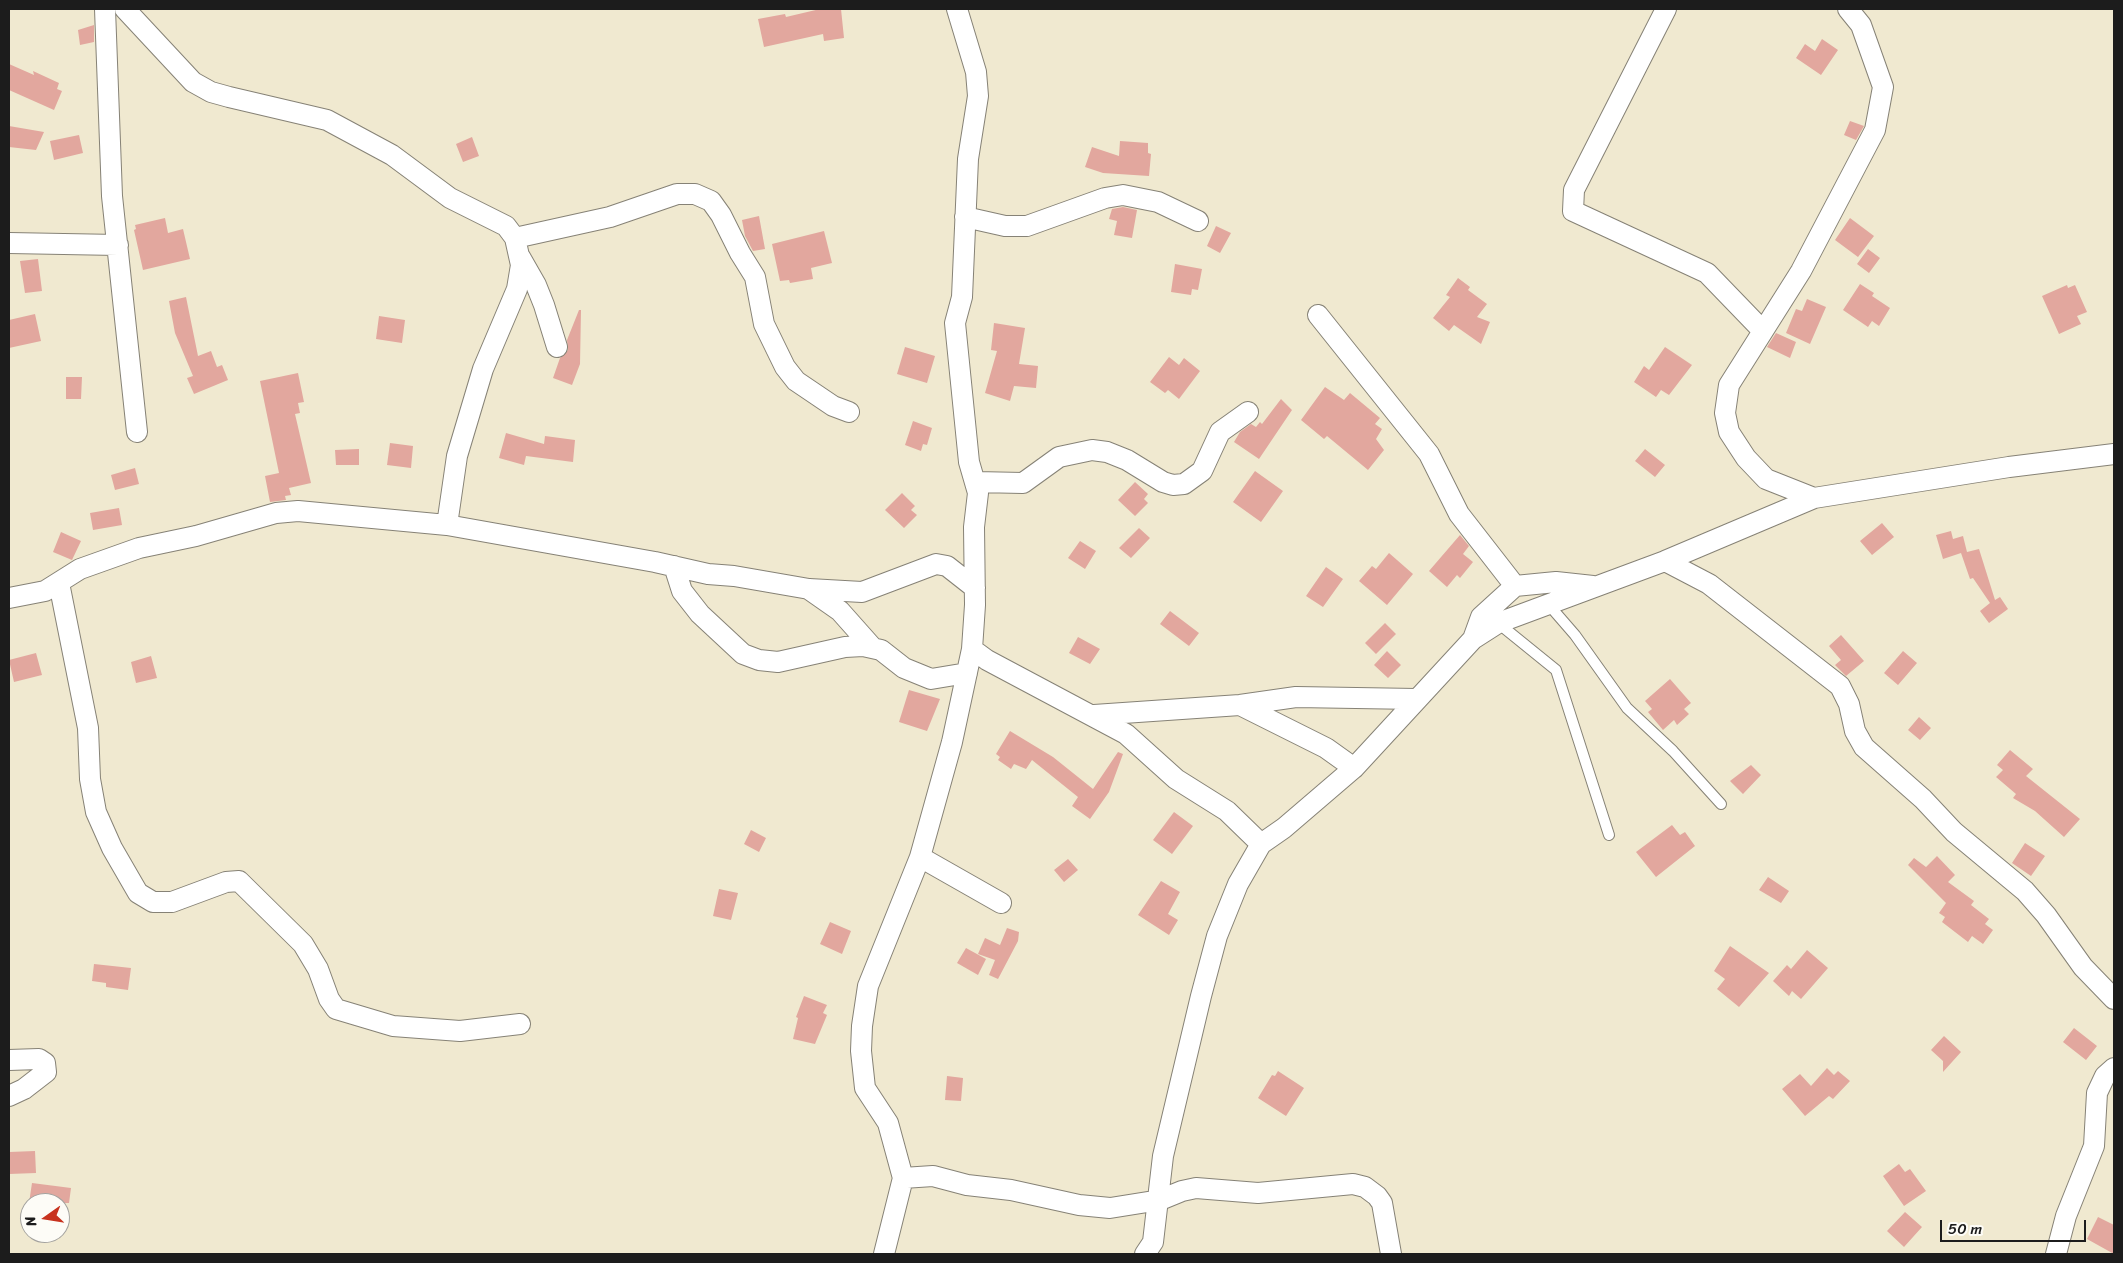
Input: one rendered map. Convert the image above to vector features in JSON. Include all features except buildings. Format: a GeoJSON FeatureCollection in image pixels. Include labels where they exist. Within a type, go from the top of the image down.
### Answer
{"type":"FeatureCollection","features":[{"type":"Feature","properties":{"kind":"street"},"geometry":{"type":"LineString","coordinates":[[105,9],[109,143],[137,432]]}},
{"type":"Feature","properties":{"kind":"street"},"geometry":{"type":"LineString","coordinates":[[125,9],[193,82],[211,92],[327,120],[392,154],[450,198],[506,226],[515,238],[520,257],[533,278],[544,305],[557,347]]}},
{"type":"Feature","properties":{"kind":"street"},"geometry":{"type":"LineString","coordinates":[[884,1254],[903,1178],[888,1123],[865,1088],[861,1051],[862,1026],[868,986],[920,857],[952,742],[972,649],[975,588],[974,527],[978,493],[969,462],[955,323],[962,297],[968,159],[978,96],[976,72],[957,9]]}},
{"type":"Feature","properties":{"kind":"street"},"geometry":{"type":"LineString","coordinates":[[1666,9],[1574,190],[1573,211],[1706,273],[1763,331]]}},
{"type":"Feature","properties":{"kind":"street"},"geometry":{"type":"LineString","coordinates":[[1814,498],[1766,479],[1746,458],[1729,432],[1725,413],[1729,385],[1801,271],[1876,130],[1883,87],[1861,25],[1848,9]]}},
{"type":"Feature","properties":{"kind":"street"},"geometry":{"type":"LineString","coordinates":[[515,238],[610,217],[678,194],[696,194],[711,201],[721,215],[740,253],[755,277],[764,324],[785,367],[796,382],[833,406],[849,412]]}},
{"type":"Feature","properties":{"kind":"street"},"geometry":{"type":"LineString","coordinates":[[965,217],[1005,226],[1027,226],[1105,198],[1124,195],[1158,202],[1198,221]]}},
{"type":"Feature","properties":{"kind":"street"},"geometry":{"type":"LineString","coordinates":[[9,243],[118,245]]}},
{"type":"Feature","properties":{"kind":"street"},"geometry":{"type":"LineString","coordinates":[[447,525],[457,456],[483,369],[517,288],[520,257]]}},
{"type":"Feature","properties":{"kind":"street"},"geometry":{"type":"LineString","coordinates":[[1318,315],[1429,454],[1459,514],[1515,586]]}},
{"type":"Feature","properties":{"kind":"street"},"geometry":{"type":"LineString","coordinates":[[976,482],[1023,484],[1059,457],[1092,450],[1107,452],[1127,460],[1173,486],[1184,484],[1202,472],[1220,432],[1248,412]]}},
{"type":"Feature","properties":{"kind":"street"},"geometry":{"type":"LineString","coordinates":[[1145,1254],[1153,1242],[1160,1200],[1163,1156],[1218,936],[1238,884],[1261,844],[1284,828],[1354,768],[1473,639],[1498,623],[1665,561],[1814,498],[2009,467],[2114,454]]}},
{"type":"Feature","properties":{"kind":"street"},"geometry":{"type":"LineString","coordinates":[[9,598],[45,591],[80,569],[105,558],[276,513],[298,511],[447,525],[674,566],[708,574],[734,576],[809,589],[862,592],[936,564],[947,566],[975,588]]}},
{"type":"Feature","properties":{"kind":"street"},"geometry":{"type":"LineString","coordinates":[[1665,561],[1709,584],[1840,686],[1849,704],[1855,731],[1864,747],[1923,799],[1954,832],[2024,891],[2046,915],[2083,967],[2114,999]]}},
{"type":"Feature","properties":{"kind":"street"},"geometry":{"type":"LineString","coordinates":[[674,566],[682,591],[700,614],[743,654],[759,660],[778,662],[845,647],[872,648],[881,650],[904,668],[932,679],[967,673]]}},
{"type":"Feature","properties":{"kind":"street"},"geometry":{"type":"LineString","coordinates":[[1473,639],[1481,617],[1515,586],[1556,582],[1599,586]]}},
{"type":"Feature","properties":{"kind":"street"},"geometry":{"type":"LineString","coordinates":[[60,583],[88,728],[90,779],[96,812],[112,848],[138,893],[153,902],[172,902],[226,882],[239,881],[304,944],[318,969],[329,1000],[336,1009],[393,1026],[460,1031],[520,1024]]}},
{"type":"Feature","properties":{"kind":"street"},"geometry":{"type":"LineString","coordinates":[[809,589],[840,611],[872,648]]}},
{"type":"Feature","properties":{"kind":"street"},"geometry":{"type":"LineString","coordinates":[[972,649],[987,660],[1094,715],[1126,734],[1189,789],[1227,811],[1261,844]]}},
{"type":"Feature","properties":{"kind":"street"},"geometry":{"type":"LineString","coordinates":[[1094,715],[1240,705],[1296,697],[1416,699]]}},
{"type":"Feature","properties":{"kind":"street"},"geometry":{"type":"LineString","coordinates":[[1240,705],[1326,748],[1354,768]]}},
{"type":"Feature","properties":{"kind":"street"},"geometry":{"type":"LineString","coordinates":[[920,857],[1001,904]]}},
{"type":"Feature","properties":{"kind":"street"},"geometry":{"type":"LineString","coordinates":[[9,1060],[39,1059],[45,1063],[46,1072],[24,1089],[9,1096]]}},
{"type":"Feature","properties":{"kind":"street"},"geometry":{"type":"LineString","coordinates":[[2056,1254],[2066,1216],[2092,1155],[2097,1093],[2105,1076],[2114,1068]]}},
{"type":"Feature","properties":{"kind":"street"},"geometry":{"type":"LineString","coordinates":[[903,1178],[933,1176],[967,1185],[1011,1190],[1079,1205],[1102,1208],[1130,1206],[1160,1200],[1182,1190],[1196,1188],[1258,1193],[1353,1184],[1365,1187],[1377,1196],[1382,1203],[1391,1254]]}},
{"type":"Feature","properties":{"kind":"lane"},"geometry":{"type":"LineString","coordinates":[[1549,605],[1575,634],[1627,708],[1673,751],[1721,804]]}},
{"type":"Feature","properties":{"kind":"lane"},"geometry":{"type":"LineString","coordinates":[[1498,623],[1556,670],[1610,835]]}}]}
